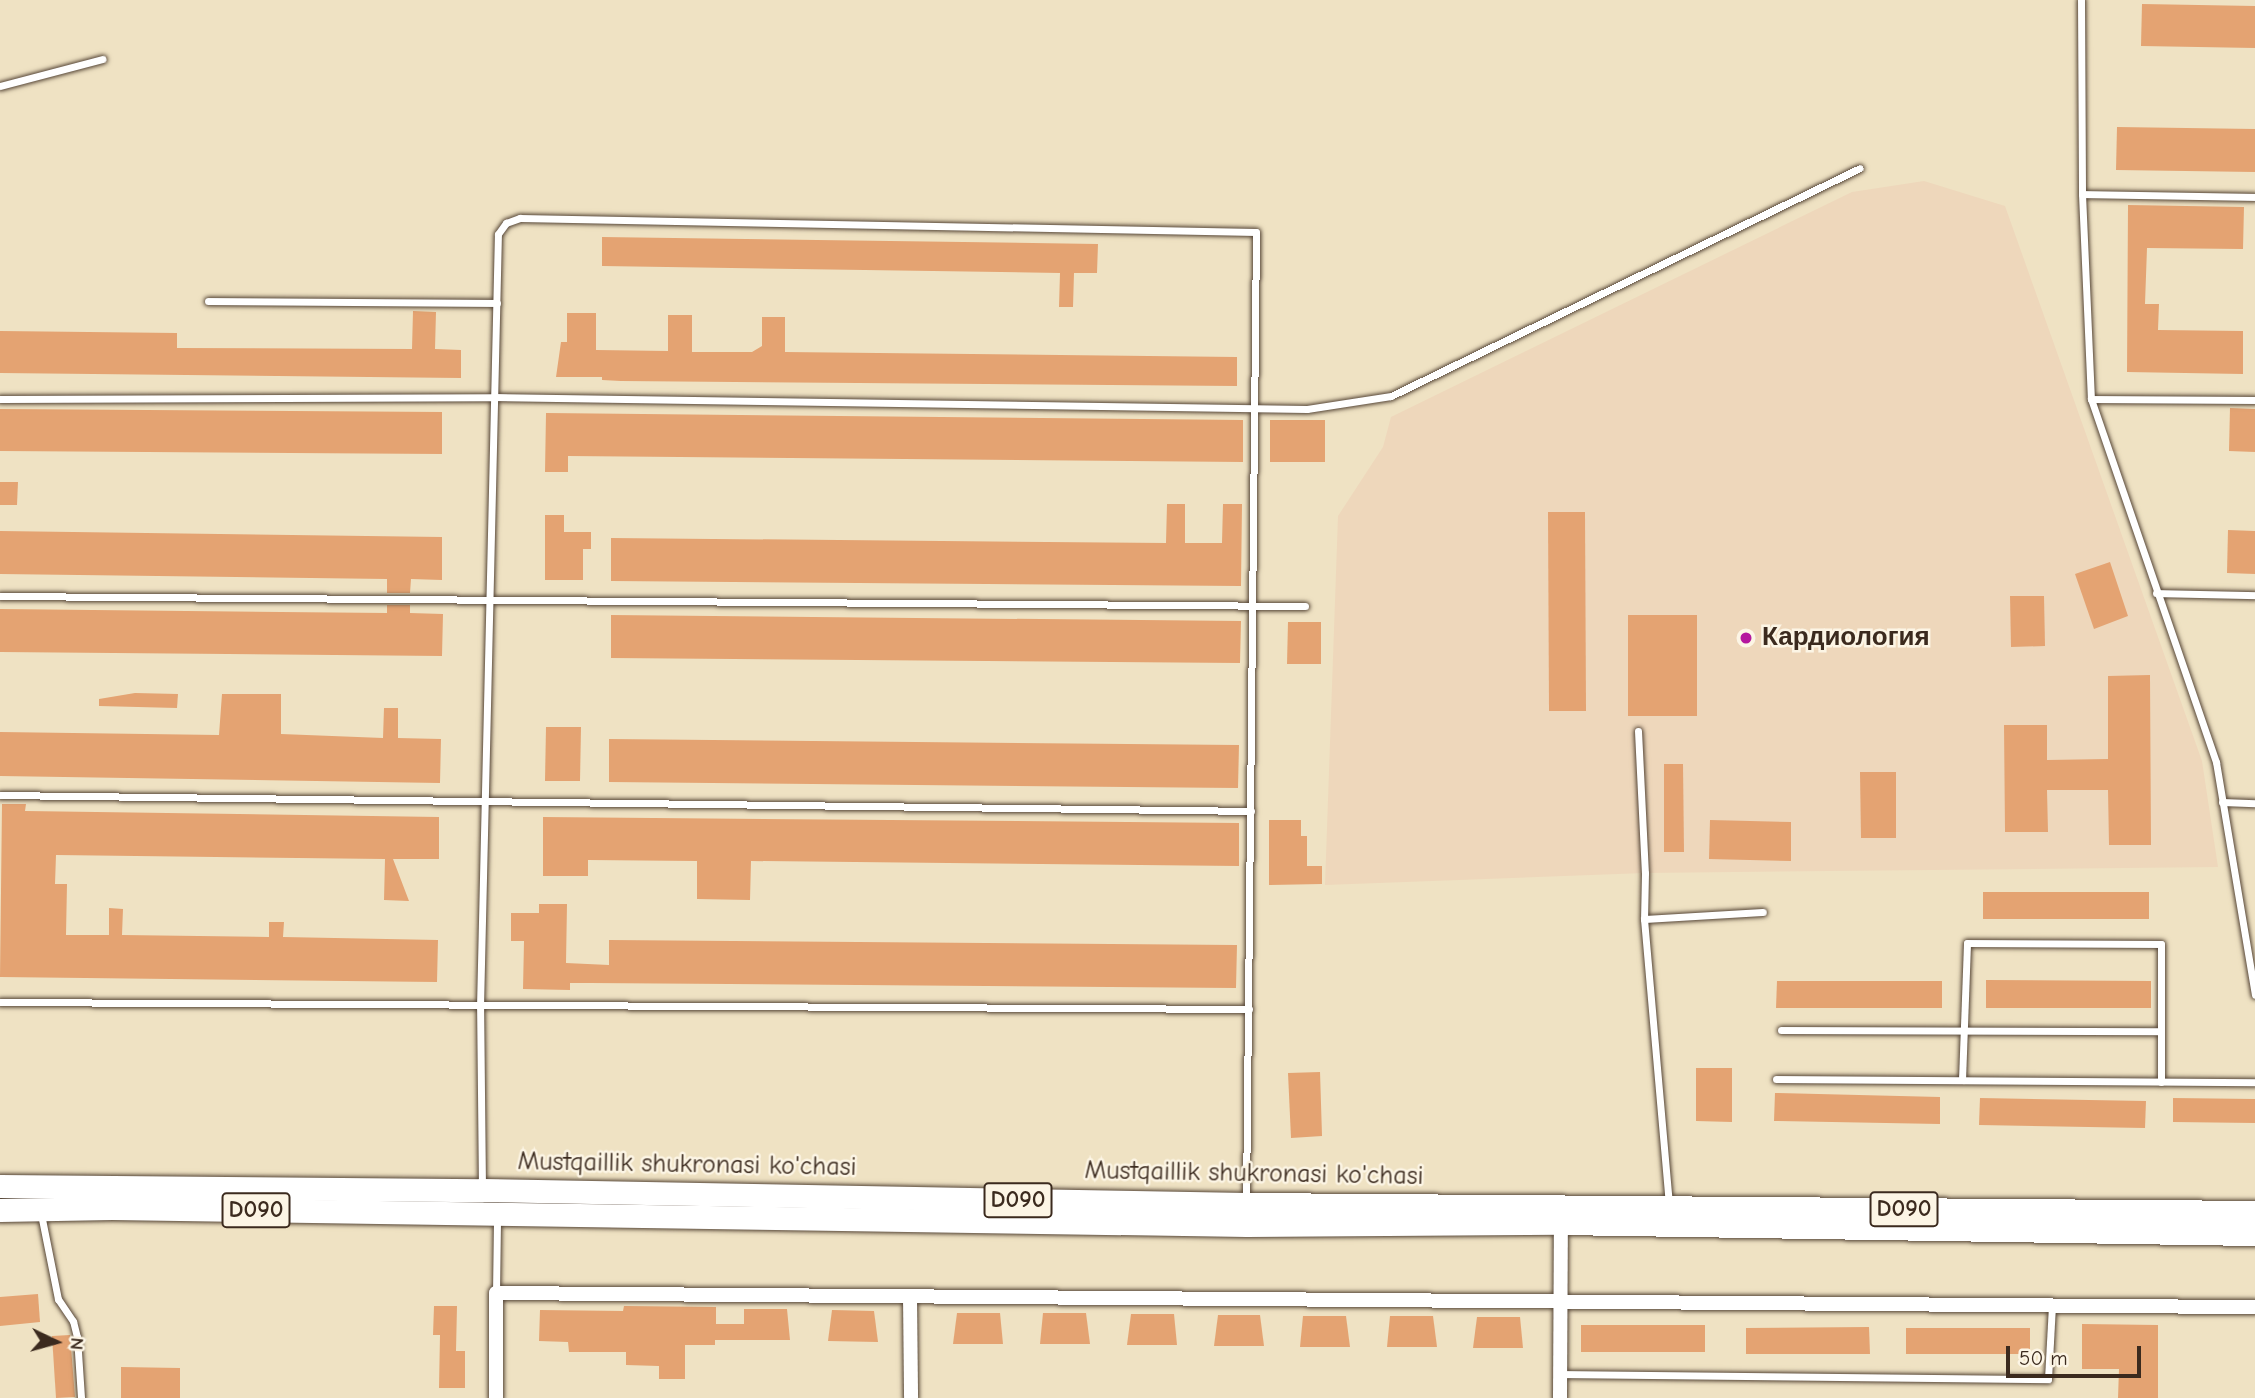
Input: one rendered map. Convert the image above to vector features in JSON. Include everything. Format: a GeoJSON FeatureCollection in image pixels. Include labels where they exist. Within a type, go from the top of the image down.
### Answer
{"type":"FeatureCollection","features":[{"type":"Feature","properties":{"kind":"main road","name":"Mustqaillik shukronasi ko'chasi"},"geometry":{"type":"LineString","coordinates":[[0,1186],[482,1190],[1246,1204],[2255,1212]]}},
{"type":"Feature","properties":{"kind":"main road","name":"D090"},"geometry":{"type":"LineString","coordinates":[[0,1210],[497,1213]]}},
{"type":"Feature","properties":{"kind":"main road","name":"Mustqaillik shukronasi ko'chasi"},"geometry":{"type":"LineString","coordinates":[[497,1213],[1247,1225],[1561,1223],[2255,1234]]}},
{"type":"Feature","properties":{"kind":"street"},"geometry":{"type":"LineString","coordinates":[[1560,1398],[1561,1223]]}},
{"type":"Feature","properties":{"kind":"street"},"geometry":{"type":"LineString","coordinates":[[496,1398],[496,1293],[2255,1307]]}},
{"type":"Feature","properties":{"kind":"street"},"geometry":{"type":"LineString","coordinates":[[910,1296],[911,1398]]}},
{"type":"Feature","properties":{"kind":"lane"},"geometry":{"type":"LineString","coordinates":[[2081,0],[2082,194],[2091,399],[2216,762],[2255,995]]}},
{"type":"Feature","properties":{"kind":"lane"},"geometry":{"type":"LineString","coordinates":[[0,86],[103,60]]}},
{"type":"Feature","properties":{"kind":"lane"},"geometry":{"type":"LineString","coordinates":[[0,399],[495,397],[1307,409],[1391,396],[1860,168]]}},
{"type":"Feature","properties":{"kind":"lane"},"geometry":{"type":"LineString","coordinates":[[2082,194],[2255,197]]}},
{"type":"Feature","properties":{"kind":"lane"},"geometry":{"type":"LineString","coordinates":[[482,1190],[480,1007],[498,234],[506,223],[520,218],[1256,232],[1252,407],[1246,1204]]}},
{"type":"Feature","properties":{"kind":"lane"},"geometry":{"type":"LineString","coordinates":[[208,301],[497,303]]}},
{"type":"Feature","properties":{"kind":"lane"},"geometry":{"type":"LineString","coordinates":[[2091,399],[2255,400]]}},
{"type":"Feature","properties":{"kind":"lane"},"geometry":{"type":"LineString","coordinates":[[2156,593],[2255,595]]}},
{"type":"Feature","properties":{"kind":"lane"},"geometry":{"type":"LineString","coordinates":[[0,596],[490,602],[1305,606]]}},
{"type":"Feature","properties":{"kind":"lane"},"geometry":{"type":"LineString","coordinates":[[1638,732],[1645,873],[1644,919],[1669,1207]]}},
{"type":"Feature","properties":{"kind":"lane"},"geometry":{"type":"LineString","coordinates":[[0,795],[485,804],[1251,811]]}},
{"type":"Feature","properties":{"kind":"lane"},"geometry":{"type":"LineString","coordinates":[[2222,802],[2255,803]]}},
{"type":"Feature","properties":{"kind":"lane"},"geometry":{"type":"LineString","coordinates":[[1644,919],[1763,912]]}},
{"type":"Feature","properties":{"kind":"lane"},"geometry":{"type":"LineString","coordinates":[[1962,1080],[1967,943],[2161,944],[2161,1082]]}},
{"type":"Feature","properties":{"kind":"lane"},"geometry":{"type":"LineString","coordinates":[[0,1002],[480,1007],[1248,1009]]}},
{"type":"Feature","properties":{"kind":"lane"},"geometry":{"type":"LineString","coordinates":[[1782,1030],[2161,1031]]}},
{"type":"Feature","properties":{"kind":"lane"},"geometry":{"type":"LineString","coordinates":[[1776,1079],[2255,1083]]}},
{"type":"Feature","properties":{"kind":"lane"},"geometry":{"type":"LineString","coordinates":[[40,1210],[58,1299],[73,1321],[77,1337],[81,1398]]}},
{"type":"Feature","properties":{"kind":"lane"},"geometry":{"type":"LineString","coordinates":[[496,1293],[497,1213]]}},
{"type":"Feature","properties":{"kind":"lane"},"geometry":{"type":"LineString","coordinates":[[1560,1374],[2048,1379],[2052,1305]]}},
{"type":"Feature","properties":{"kind":"shaded area","name":"Кардиология"},"geometry":{"type":"Polygon","coordinates":[[[1924,181],[2005,206],[2202,761],[2218,867],[1645,873],[1325,885],[1338,516],[1383,447],[1391,417],[1852,192],[1924,181]]]}},
{"type":"Feature","properties":{"kind":"building"},"geometry":{"type":"Polygon","coordinates":[[[2142,4],[2255,6],[2255,48],[2141,46],[2142,4]]]}},
{"type":"Feature","properties":{"kind":"building"},"geometry":{"type":"Polygon","coordinates":[[[2117,127],[2255,129],[2255,172],[2116,170],[2117,127]]]}},
{"type":"Feature","properties":{"kind":"building"},"geometry":{"type":"Polygon","coordinates":[[[2128,205],[2244,207],[2243,249],[2147,248],[2145,304],[2159,304],[2158,330],[2243,331],[2243,374],[2127,372],[2128,205]]]}},
{"type":"Feature","properties":{"kind":"building"},"geometry":{"type":"Polygon","coordinates":[[[602,237],[1098,244],[1097,273],[1074,273],[1073,307],[1059,307],[1060,273],[602,266],[602,237]]]}},
{"type":"Feature","properties":{"kind":"building"},"geometry":{"type":"Polygon","coordinates":[[[413,311],[436,312],[435,349],[461,350],[461,378],[0,373],[0,331],[177,333],[177,348],[412,349],[413,311]]]}},
{"type":"Feature","properties":{"kind":"building"},"geometry":{"type":"Polygon","coordinates":[[[567,313],[596,313],[596,350],[668,351],[668,315],[692,315],[692,352],[752,352],[762,346],[762,317],[785,317],[785,352],[1237,357],[1237,386],[621,381],[602,380],[602,377],[556,377],[561,342],[567,342],[567,313]]]}},
{"type":"Feature","properties":{"kind":"building"},"geometry":{"type":"Polygon","coordinates":[[[2230,408],[2255,409],[2255,452],[2229,451],[2230,408]]]}},
{"type":"Feature","properties":{"kind":"building"},"geometry":{"type":"Polygon","coordinates":[[[0,409],[442,412],[442,454],[0,451],[0,409]]]}},
{"type":"Feature","properties":{"kind":"building"},"geometry":{"type":"Polygon","coordinates":[[[546,413],[1243,420],[1243,462],[568,456],[568,472],[545,472],[546,413]]]}},
{"type":"Feature","properties":{"kind":"building"},"geometry":{"type":"Polygon","coordinates":[[[1270,420],[1325,420],[1325,462],[1270,462],[1270,420]]]}},
{"type":"Feature","properties":{"kind":"building"},"geometry":{"type":"Polygon","coordinates":[[[0,482],[18,482],[17,505],[0,505],[0,482]]]}},
{"type":"Feature","properties":{"kind":"building"},"geometry":{"type":"Polygon","coordinates":[[[1167,504],[1185,504],[1185,543],[1222,543],[1223,504],[1242,504],[1241,586],[611,581],[611,538],[1166,543],[1167,504]]]}},
{"type":"Feature","properties":{"kind":"building"},"geometry":{"type":"Polygon","coordinates":[[[1548,512],[1585,512],[1586,711],[1549,711],[1548,512]]]}},
{"type":"Feature","properties":{"kind":"building"},"geometry":{"type":"Polygon","coordinates":[[[545,515],[564,515],[564,532],[591,532],[591,549],[583,549],[583,580],[545,580],[545,515]]]}},
{"type":"Feature","properties":{"kind":"building"},"geometry":{"type":"Polygon","coordinates":[[[2228,530],[2255,531],[2255,574],[2227,573],[2228,530]]]}},
{"type":"Feature","properties":{"kind":"building"},"geometry":{"type":"Polygon","coordinates":[[[0,531],[442,537],[442,580],[411,579],[410,593],[387,593],[387,579],[0,574],[0,531]]]}},
{"type":"Feature","properties":{"kind":"building"},"geometry":{"type":"Polygon","coordinates":[[[2110,562],[2128,616],[2094,629],[2075,574],[2110,562]]]}},
{"type":"Feature","properties":{"kind":"building"},"geometry":{"type":"Polygon","coordinates":[[[2010,596],[2044,596],[2045,646],[2011,647],[2010,596]]]}},
{"type":"Feature","properties":{"kind":"building"},"geometry":{"type":"Polygon","coordinates":[[[387,605],[410,605],[410,613],[443,614],[442,656],[0,652],[0,609],[387,613],[387,605]]]}},
{"type":"Feature","properties":{"kind":"building"},"geometry":{"type":"Polygon","coordinates":[[[611,615],[1241,621],[1240,663],[611,658],[611,615]]]}},
{"type":"Feature","properties":{"kind":"building"},"geometry":{"type":"Polygon","coordinates":[[[1628,615],[1697,615],[1697,716],[1628,716],[1628,615]]]}},
{"type":"Feature","properties":{"kind":"building"},"geometry":{"type":"Polygon","coordinates":[[[1288,622],[1321,622],[1321,664],[1287,664],[1288,622]]]}},
{"type":"Feature","properties":{"kind":"building"},"geometry":{"type":"Polygon","coordinates":[[[2150,675],[2151,845],[2109,845],[2108,790],[2047,790],[2048,832],[2005,832],[2004,725],[2047,725],[2047,760],[2108,759],[2108,676],[2150,675]]]}},
{"type":"Feature","properties":{"kind":"building"},"geometry":{"type":"Polygon","coordinates":[[[135,693],[178,694],[177,708],[99,706],[99,699],[135,693]]]}},
{"type":"Feature","properties":{"kind":"building"},"geometry":{"type":"Polygon","coordinates":[[[222,694],[281,694],[281,734],[383,738],[384,708],[398,708],[398,738],[441,739],[440,783],[0,776],[0,732],[219,735],[222,694]]]}},
{"type":"Feature","properties":{"kind":"building"},"geometry":{"type":"Polygon","coordinates":[[[546,727],[581,727],[580,781],[545,781],[546,727]]]}},
{"type":"Feature","properties":{"kind":"building"},"geometry":{"type":"Polygon","coordinates":[[[609,739],[1239,745],[1238,788],[609,782],[609,739]]]}},
{"type":"Feature","properties":{"kind":"building"},"geometry":{"type":"Polygon","coordinates":[[[1664,764],[1683,764],[1684,852],[1664,852],[1664,764]]]}},
{"type":"Feature","properties":{"kind":"building"},"geometry":{"type":"Polygon","coordinates":[[[1860,772],[1896,772],[1896,838],[1861,838],[1860,772]]]}},
{"type":"Feature","properties":{"kind":"building"},"geometry":{"type":"Polygon","coordinates":[[[2,804],[26,804],[25,811],[439,817],[439,859],[393,859],[409,901],[384,900],[385,859],[56,855],[55,884],[67,884],[66,935],[109,935],[109,908],[123,909],[122,935],[269,937],[269,922],[284,922],[283,937],[438,940],[437,982],[0,977],[2,804]]]}},
{"type":"Feature","properties":{"kind":"building"},"geometry":{"type":"Polygon","coordinates":[[[543,817],[1239,823],[1239,866],[751,861],[750,900],[697,899],[697,861],[588,860],[588,876],[543,876],[543,817]]]}},
{"type":"Feature","properties":{"kind":"building"},"geometry":{"type":"Polygon","coordinates":[[[1269,820],[1301,820],[1301,836],[1307,836],[1307,866],[1322,866],[1322,884],[1269,885],[1269,820]]]}},
{"type":"Feature","properties":{"kind":"building"},"geometry":{"type":"Polygon","coordinates":[[[1710,820],[1791,822],[1791,861],[1709,859],[1710,820]]]}},
{"type":"Feature","properties":{"kind":"building"},"geometry":{"type":"Polygon","coordinates":[[[1983,892],[2149,892],[2149,919],[1983,919],[1983,892]]]}},
{"type":"Feature","properties":{"kind":"building"},"geometry":{"type":"Polygon","coordinates":[[[539,904],[567,904],[566,963],[609,965],[609,940],[1237,945],[1236,988],[570,983],[570,990],[523,989],[524,941],[511,941],[511,913],[539,913],[539,904]]]}},
{"type":"Feature","properties":{"kind":"building"},"geometry":{"type":"Polygon","coordinates":[[[1986,980],[2151,981],[2151,1008],[1986,1008],[1986,980]]]}},
{"type":"Feature","properties":{"kind":"building"},"geometry":{"type":"Polygon","coordinates":[[[1777,981],[1942,981],[1942,1008],[1776,1008],[1777,981]]]}},
{"type":"Feature","properties":{"kind":"building"},"geometry":{"type":"Polygon","coordinates":[[[1696,1068],[1732,1068],[1732,1122],[1696,1121],[1696,1068]]]}},
{"type":"Feature","properties":{"kind":"building"},"geometry":{"type":"Polygon","coordinates":[[[1320,1072],[1322,1136],[1291,1138],[1288,1073],[1320,1072]]]}},
{"type":"Feature","properties":{"kind":"building"},"geometry":{"type":"Polygon","coordinates":[[[1775,1093],[1940,1097],[1940,1124],[1774,1121],[1775,1093]]]}},
{"type":"Feature","properties":{"kind":"building"},"geometry":{"type":"Polygon","coordinates":[[[1980,1098],[2146,1101],[2145,1128],[1979,1125],[1980,1098]]]}},
{"type":"Feature","properties":{"kind":"building"},"geometry":{"type":"Polygon","coordinates":[[[2173,1098],[2255,1099],[2255,1123],[2173,1122],[2173,1098]]]}},
{"type":"Feature","properties":{"kind":"building"},"geometry":{"type":"Polygon","coordinates":[[[38,1294],[40,1322],[0,1326],[0,1297],[38,1294]]]}},
{"type":"Feature","properties":{"kind":"building"},"geometry":{"type":"Polygon","coordinates":[[[434,1306],[457,1306],[456,1351],[465,1351],[465,1388],[439,1388],[440,1335],[433,1335],[434,1306]]]}},
{"type":"Feature","properties":{"kind":"building"},"geometry":{"type":"Polygon","coordinates":[[[624,1306],[716,1307],[716,1324],[744,1324],[744,1309],[787,1309],[790,1340],[715,1340],[715,1345],[685,1345],[685,1379],[659,1379],[659,1366],[626,1365],[626,1352],[569,1352],[568,1342],[539,1341],[540,1310],[623,1311],[624,1306]]]}},
{"type":"Feature","properties":{"kind":"building"},"geometry":{"type":"Polygon","coordinates":[[[832,1310],[874,1311],[878,1342],[828,1341],[832,1310]]]}},
{"type":"Feature","properties":{"kind":"building"},"geometry":{"type":"Polygon","coordinates":[[[957,1313],[1000,1313],[1003,1344],[953,1344],[957,1313]]]}},
{"type":"Feature","properties":{"kind":"building"},"geometry":{"type":"Polygon","coordinates":[[[1043,1313],[1086,1313],[1090,1344],[1040,1344],[1043,1313]]]}},
{"type":"Feature","properties":{"kind":"building"},"geometry":{"type":"Polygon","coordinates":[[[1131,1314],[1174,1314],[1177,1345],[1127,1345],[1131,1314]]]}},
{"type":"Feature","properties":{"kind":"building"},"geometry":{"type":"Polygon","coordinates":[[[1218,1315],[1260,1315],[1264,1346],[1214,1346],[1218,1315]]]}},
{"type":"Feature","properties":{"kind":"building"},"geometry":{"type":"Polygon","coordinates":[[[1303,1316],[1346,1316],[1350,1347],[1300,1347],[1303,1316]]]}},
{"type":"Feature","properties":{"kind":"building"},"geometry":{"type":"Polygon","coordinates":[[[1390,1316],[1433,1316],[1437,1347],[1387,1347],[1390,1316]]]}},
{"type":"Feature","properties":{"kind":"building"},"geometry":{"type":"Polygon","coordinates":[[[1477,1317],[1520,1317],[1523,1348],[1473,1348],[1477,1317]]]}},
{"type":"Feature","properties":{"kind":"building"},"geometry":{"type":"Polygon","coordinates":[[[2082,1324],[2158,1325],[2158,1398],[2118,1398],[2119,1369],[2082,1369],[2082,1324]]]}},
{"type":"Feature","properties":{"kind":"building"},"geometry":{"type":"Polygon","coordinates":[[[1581,1325],[1705,1325],[1705,1352],[1581,1352],[1581,1325]]]}},
{"type":"Feature","properties":{"kind":"building"},"geometry":{"type":"Polygon","coordinates":[[[1869,1327],[1870,1354],[1746,1354],[1746,1328],[1869,1327]]]}},
{"type":"Feature","properties":{"kind":"building"},"geometry":{"type":"Polygon","coordinates":[[[1906,1328],[2030,1328],[2030,1354],[1906,1354],[1906,1328]]]}},
{"type":"Feature","properties":{"kind":"building"},"geometry":{"type":"Polygon","coordinates":[[[70,1335],[75,1397],[56,1398],[52,1336],[70,1335]]]}},
{"type":"Feature","properties":{"kind":"building"},"geometry":{"type":"Polygon","coordinates":[[[121,1367],[180,1368],[180,1398],[121,1398],[121,1367]]]}},
{"type":"Feature","properties":{"kind":"place","name":"Кардиология"},"geometry":{"type":"Point","coordinates":[1746,638]}}]}
